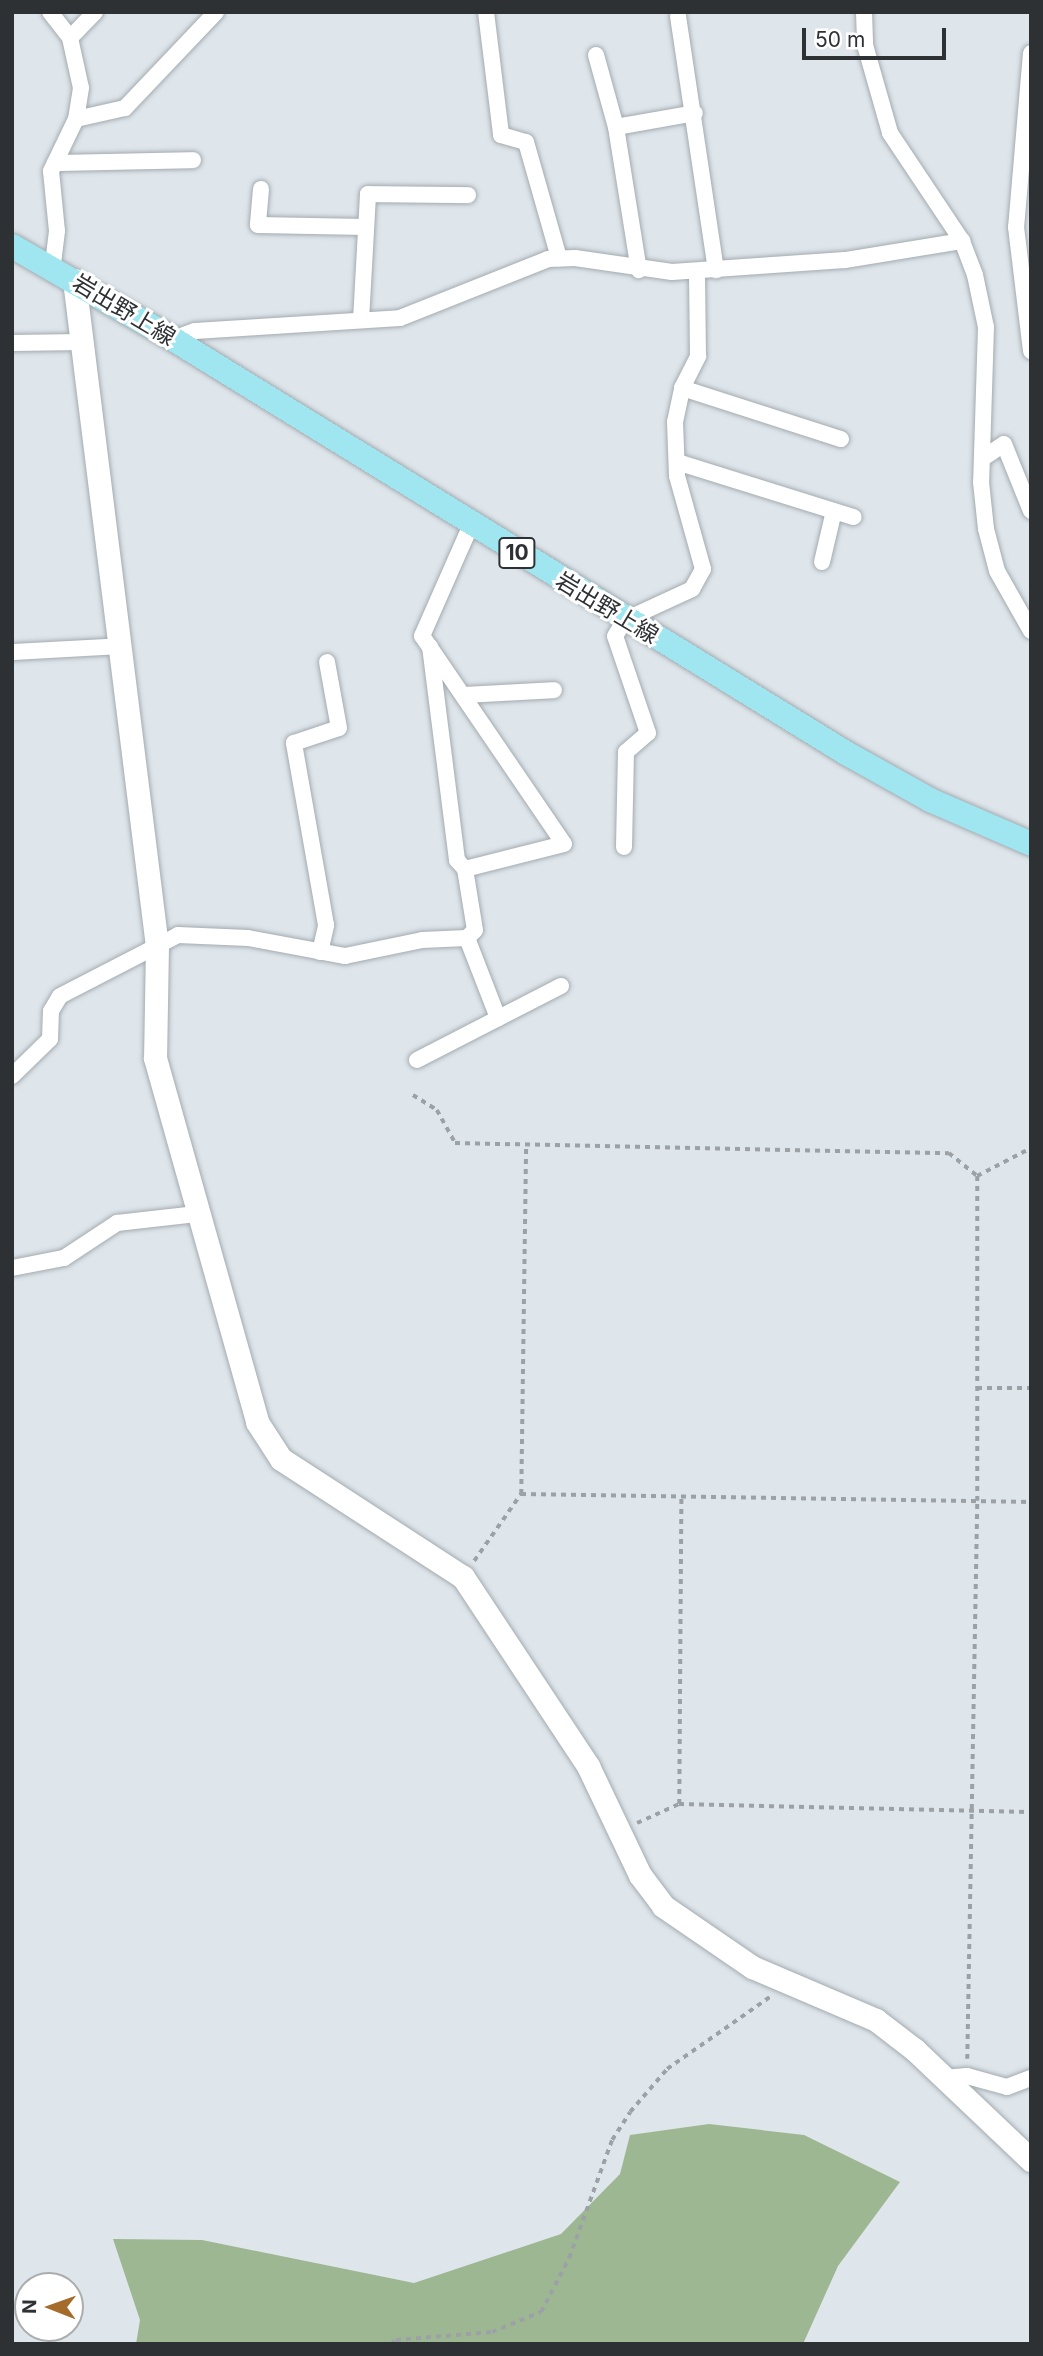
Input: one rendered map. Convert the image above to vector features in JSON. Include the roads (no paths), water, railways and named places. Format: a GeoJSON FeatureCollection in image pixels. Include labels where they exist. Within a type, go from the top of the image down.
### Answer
{"type":"FeatureCollection","features":[{"type":"Feature","properties":{"kind":"main road","name":"岩出野上線"},"geometry":{"type":"LineString","coordinates":[[12,246],[173,339],[625,620],[930,800],[1031,844]]}},
{"type":"Feature","properties":{"kind":"street"},"geometry":{"type":"LineString","coordinates":[[50,12],[70,38],[81,88],[76,119],[55,163],[63,274],[82,342],[157,946],[155,1059],[196,1214],[257,1422],[269,1446],[281,1459],[463,1577],[588,1766],[640,1875],[663,1906],[752,1967],[876,2020],[956,2077],[1031,2160]]}},
{"type":"Feature","properties":{"kind":"street"},"geometry":{"type":"LineString","coordinates":[[70,38],[95,12]]}},
{"type":"Feature","properties":{"kind":"street"},"geometry":{"type":"LineString","coordinates":[[76,119],[125,108],[216,12]]}},
{"type":"Feature","properties":{"kind":"street"},"geometry":{"type":"LineString","coordinates":[[486,12],[501,135],[526,142],[559,258]]}},
{"type":"Feature","properties":{"kind":"street"},"geometry":{"type":"LineString","coordinates":[[864,12],[864,45],[890,133],[962,241],[986,327],[982,458],[986,529],[998,571],[1031,631]]}},
{"type":"Feature","properties":{"kind":"street"},"geometry":{"type":"LineString","coordinates":[[678,16],[695,113],[716,270]]}},
{"type":"Feature","properties":{"kind":"street"},"geometry":{"type":"LineString","coordinates":[[1031,53],[1016,227],[1031,351]]}},
{"type":"Feature","properties":{"kind":"street"},"geometry":{"type":"LineString","coordinates":[[596,55],[616,127],[639,270]]}},
{"type":"Feature","properties":{"kind":"street"},"geometry":{"type":"LineString","coordinates":[[616,127],[695,113]]}},
{"type":"Feature","properties":{"kind":"street"},"geometry":{"type":"LineString","coordinates":[[55,163],[192,160]]}},
{"type":"Feature","properties":{"kind":"street"},"geometry":{"type":"LineString","coordinates":[[261,189],[258,225],[366,227]]}},
{"type":"Feature","properties":{"kind":"street"},"geometry":{"type":"LineString","coordinates":[[361,320],[368,194],[468,194]]}},
{"type":"Feature","properties":{"kind":"street"},"geometry":{"type":"LineString","coordinates":[[173,339],[195,331],[400,318],[559,258],[639,270],[697,271],[845,260],[962,241]]}},
{"type":"Feature","properties":{"kind":"street"},"geometry":{"type":"LineString","coordinates":[[624,847],[626,752],[648,733],[615,635],[625,620],[692,589],[703,569],[677,462],[675,422],[682,388],[698,356],[697,271]]}},
{"type":"Feature","properties":{"kind":"street"},"geometry":{"type":"LineString","coordinates":[[12,343],[82,342]]}},
{"type":"Feature","properties":{"kind":"street"},"geometry":{"type":"LineString","coordinates":[[682,388],[841,439]]}},
{"type":"Feature","properties":{"kind":"street"},"geometry":{"type":"LineString","coordinates":[[982,458],[1004,444],[1031,511]]}},
{"type":"Feature","properties":{"kind":"street"},"geometry":{"type":"LineString","coordinates":[[677,462],[854,517]]}},
{"type":"Feature","properties":{"kind":"street"},"geometry":{"type":"LineString","coordinates":[[822,562],[834,511]]}},
{"type":"Feature","properties":{"kind":"street"},"geometry":{"type":"LineString","coordinates":[[465,869],[564,844],[422,636],[471,525]]}},
{"type":"Feature","properties":{"kind":"street"},"geometry":{"type":"LineString","coordinates":[[12,652],[121,646]]}},
{"type":"Feature","properties":{"kind":"street"},"geometry":{"type":"LineString","coordinates":[[12,1076],[50,1039],[51,1010],[60,996],[178,935],[259,940],[345,956],[422,940],[467,938],[475,930],[465,869],[457,860],[430,647]]}},
{"type":"Feature","properties":{"kind":"street"},"geometry":{"type":"LineString","coordinates":[[320,952],[326,925],[294,743],[340,728],[327,662]]}},
{"type":"Feature","properties":{"kind":"street"},"geometry":{"type":"LineString","coordinates":[[463,695],[554,690]]}},
{"type":"Feature","properties":{"kind":"street"},"geometry":{"type":"LineString","coordinates":[[467,938],[498,1018]]}},
{"type":"Feature","properties":{"kind":"street"},"geometry":{"type":"LineString","coordinates":[[417,1060],[561,986]]}},
{"type":"Feature","properties":{"kind":"street"},"geometry":{"type":"LineString","coordinates":[[12,1268],[64,1258],[117,1223],[196,1214]]}},
{"type":"Feature","properties":{"kind":"street"},"geometry":{"type":"LineString","coordinates":[[956,2077],[1007,2087],[1031,2078]]}}]}
